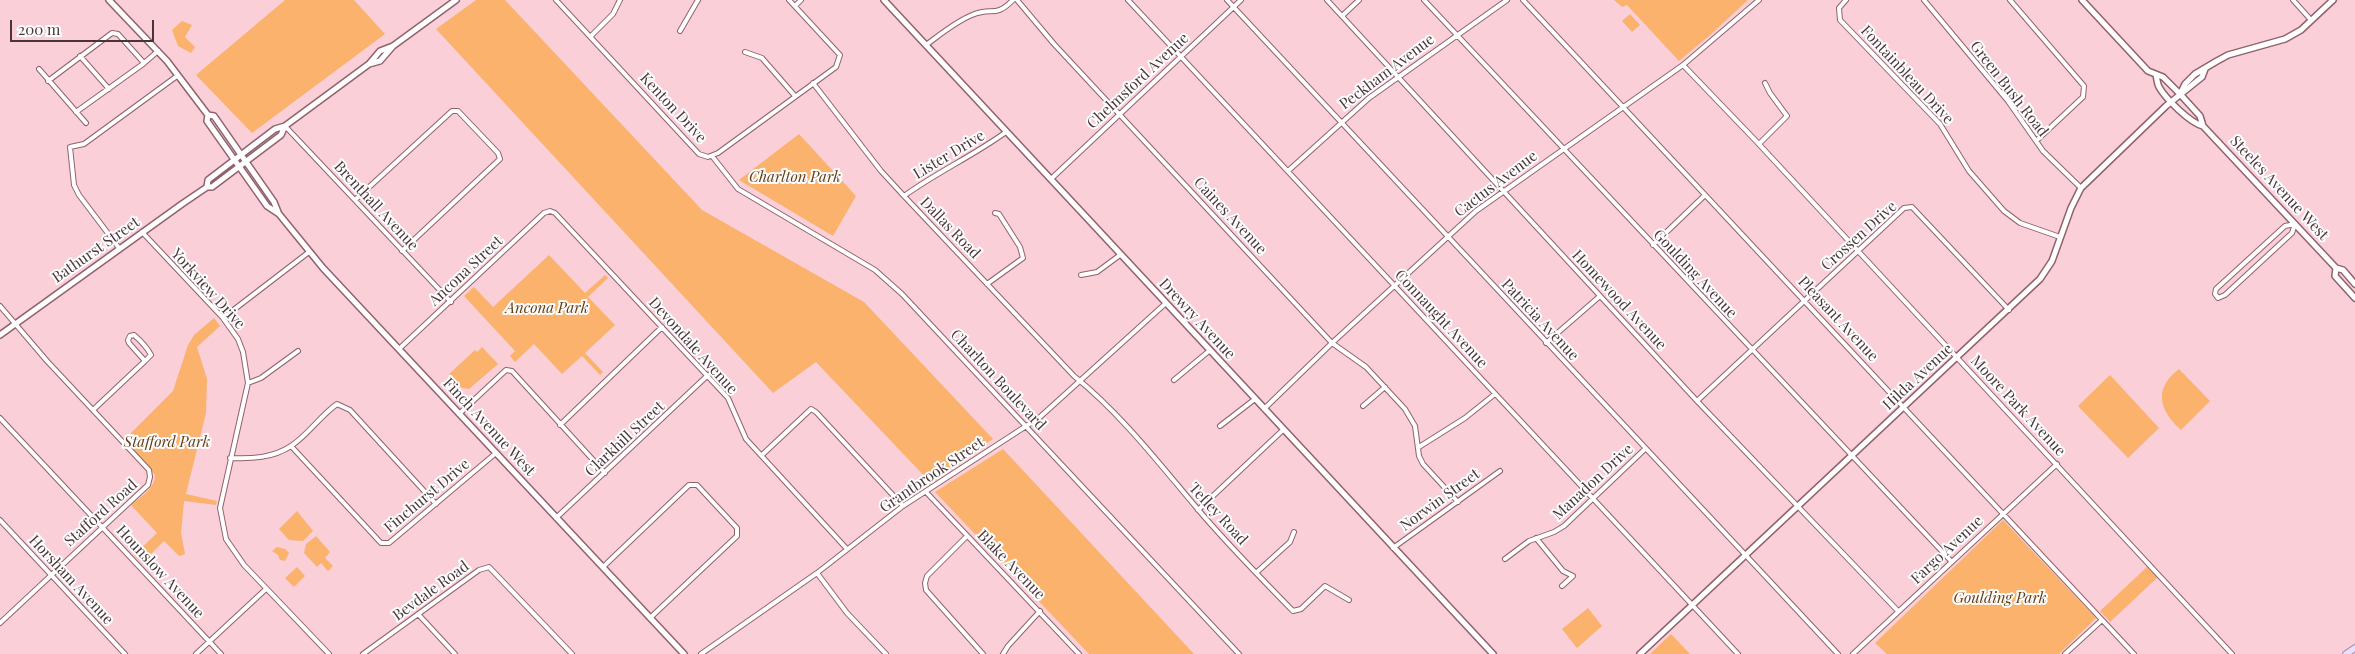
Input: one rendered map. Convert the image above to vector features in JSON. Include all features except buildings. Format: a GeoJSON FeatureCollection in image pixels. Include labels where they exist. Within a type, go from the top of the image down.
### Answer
{"type":"FeatureCollection","features":[{"type":"Feature","properties":{"kind":"main road","name":"Finch Avenue West"},"geometry":{"type":"LineString","coordinates":[[109,0],[158,51],[208,115],[214,116],[274,202],[279,214],[309,252],[684,654]]}},
{"type":"Feature","properties":{"kind":"main road","name":"Bathurst Street"},"geometry":{"type":"LineString","coordinates":[[207,187],[208,180],[234,159],[275,129],[285,126],[369,64],[380,51],[393,46],[456,0]]}},
{"type":"Feature","properties":{"kind":"main road","name":"Drewry Avenue"},"geometry":{"type":"LineString","coordinates":[[884,0],[1493,654]]}},
{"type":"Feature","properties":{"kind":"main road","name":"Steeles Avenue West"},"geometry":{"type":"LineString","coordinates":[[2082,0],[2148,71],[2163,77],[2180,94],[2200,116],[2203,126],[2336,268],[2343,270],[2355,284]]}},
{"type":"Feature","properties":{"kind":"main road","name":"Hilda Avenue"},"geometry":{"type":"LineString","coordinates":[[1640,654],[2040,279],[2052,261],[2081,188],[2180,94],[2185,84],[2198,73],[2228,55],[2285,40],[2300,30],[2333,0]]}},
{"type":"Feature","properties":{"kind":"main road","name":"Steeles Avenue West"},"geometry":{"type":"LineString","coordinates":[[2156,75],[2157,85],[2172,102],[2194,124],[2203,126]]}},
{"type":"Feature","properties":{"kind":"main road","name":"Finch Avenue West"},"geometry":{"type":"LineString","coordinates":[[208,115],[207,121],[267,206],[279,214]]}},
{"type":"Feature","properties":{"kind":"main road","name":"Bathurst Street"},"geometry":{"type":"LineString","coordinates":[[0,335],[119,248],[207,187],[212,187],[280,135],[285,126]]}},
{"type":"Feature","properties":{"kind":"main road","name":"Steeles Avenue West"},"geometry":{"type":"LineString","coordinates":[[2336,268],[2335,276],[2355,297]]}},
{"type":"Feature","properties":{"kind":"main road"},"geometry":{"type":"LineString","coordinates":[[2346,654],[2355,648]]}},
{"type":"Feature","properties":{"kind":"street","name":"Kenton Drive"},"geometry":{"type":"LineString","coordinates":[[556,0],[699,154],[712,156],[836,67],[840,55],[795,6]]}},
{"type":"Feature","properties":{"kind":"street"},"geometry":{"type":"LineString","coordinates":[[591,36],[613,14],[620,0]]}},
{"type":"Feature","properties":{"kind":"street"},"geometry":{"type":"LineString","coordinates":[[680,31],[698,0]]}},
{"type":"Feature","properties":{"kind":"street"},"geometry":{"type":"LineString","coordinates":[[789,0],[795,6],[801,0]]}},
{"type":"Feature","properties":{"kind":"street"},"geometry":{"type":"LineString","coordinates":[[926,45],[960,20],[983,11],[996,12],[1003,10],[1013,0]]}},
{"type":"Feature","properties":{"kind":"street","name":"Caines Avenue"},"geometry":{"type":"LineString","coordinates":[[1017,0],[1054,44],[1332,343],[1363,363],[1411,417],[1418,435],[1419,456],[1423,464],[1458,502]]}},
{"type":"Feature","properties":{"kind":"street","name":"Connaught Avenue"},"geometry":{"type":"LineString","coordinates":[[1128,0],[1396,285],[1494,394],[1738,654]]}},
{"type":"Feature","properties":{"kind":"street","name":"Patricia Avenue"},"geometry":{"type":"LineString","coordinates":[[1227,0],[1838,654]]}},
{"type":"Feature","properties":{"kind":"street","name":"Chelmsford Avenue"},"geometry":{"type":"LineString","coordinates":[[1051,179],[1241,0]]}},
{"type":"Feature","properties":{"kind":"street","name":"Homewood Avenue"},"geometry":{"type":"LineString","coordinates":[[1327,0],[1502,192],[1898,611]]}},
{"type":"Feature","properties":{"kind":"street"},"geometry":{"type":"LineString","coordinates":[[1342,16],[1359,0]]}},
{"type":"Feature","properties":{"kind":"street","name":"Goulding Avenue"},"geometry":{"type":"LineString","coordinates":[[1424,0],[1458,34],[1751,350],[1951,562]]}},
{"type":"Feature","properties":{"kind":"street","name":"Peckham Avenue"},"geometry":{"type":"LineString","coordinates":[[1288,171],[1341,122],[1396,77],[1507,0]]}},
{"type":"Feature","properties":{"kind":"street","name":"Pleasant Avenue"},"geometry":{"type":"LineString","coordinates":[[1523,0],[1704,196],[1805,300],[2134,654]]}},
{"type":"Feature","properties":{"kind":"street","name":"Cactus Avenue"},"geometry":{"type":"LineString","coordinates":[[1264,409],[1447,236],[1502,192],[1682,66],[1759,0]]}},
{"type":"Feature","properties":{"kind":"street","name":"Fontainbleau Drive"},"geometry":{"type":"LineString","coordinates":[[1846,0],[1839,8],[1840,20],[1940,124],[1979,183],[2004,211],[2020,223],[2060,237]]}},
{"type":"Feature","properties":{"kind":"street","name":"Green Bush Road"},"geometry":{"type":"LineString","coordinates":[[1924,0],[2008,101],[2043,151],[2081,188]]}},
{"type":"Feature","properties":{"kind":"street"},"geometry":{"type":"LineString","coordinates":[[2010,0],[2084,86],[2083,97],[2036,141]]}},
{"type":"Feature","properties":{"kind":"street"},"geometry":{"type":"LineString","coordinates":[[2293,0],[2311,20]]}},
{"type":"Feature","properties":{"kind":"street"},"geometry":{"type":"LineString","coordinates":[[48,81],[115,32],[144,64]]}},
{"type":"Feature","properties":{"kind":"street"},"geometry":{"type":"LineString","coordinates":[[76,112],[144,64],[158,51]]}},
{"type":"Feature","properties":{"kind":"street"},"geometry":{"type":"LineString","coordinates":[[745,52],[762,58],[795,96]]}},
{"type":"Feature","properties":{"kind":"street"},"geometry":{"type":"LineString","coordinates":[[80,56],[110,89]]}},
{"type":"Feature","properties":{"kind":"street","name":"Moore Park Avenue"},"geometry":{"type":"LineString","coordinates":[[1682,66],[1759,144],[2232,654]]}},
{"type":"Feature","properties":{"kind":"street"},"geometry":{"type":"LineString","coordinates":[[39,70],[86,124]]}},
{"type":"Feature","properties":{"kind":"street"},"geometry":{"type":"LineString","coordinates":[[119,248],[79,196],[74,185],[70,147],[84,144],[177,76]]}},
{"type":"Feature","properties":{"kind":"street","name":"Dallas Road"},"geometry":{"type":"LineString","coordinates":[[813,83],[881,171],[1080,381]]}},
{"type":"Feature","properties":{"kind":"street"},"geometry":{"type":"LineString","coordinates":[[1759,144],[1787,116],[1765,83]]}},
{"type":"Feature","properties":{"kind":"street"},"geometry":{"type":"LineString","coordinates":[[355,200],[452,111],[458,111],[498,153],[500,159],[402,251]]}},
{"type":"Feature","properties":{"kind":"street","name":"Brenthall Avenue"},"geometry":{"type":"LineString","coordinates":[[285,126],[450,302]]}},
{"type":"Feature","properties":{"kind":"street","name":"Lister Drive"},"geometry":{"type":"LineString","coordinates":[[904,196],[929,178],[970,157],[1006,132]]}},
{"type":"Feature","properties":{"kind":"street","name":"Charlton Boulevard"},"geometry":{"type":"LineString","coordinates":[[712,156],[738,189],[883,277],[902,294],[1239,654]]}},
{"type":"Feature","properties":{"kind":"street"},"geometry":{"type":"LineString","coordinates":[[1653,245],[1704,196]]}},
{"type":"Feature","properties":{"kind":"street","name":"Crossen Drive"},"geometry":{"type":"LineString","coordinates":[[1698,401],[1904,208],[1912,207],[2009,310]]}},
{"type":"Feature","properties":{"kind":"street","name":"Ancona Street"},"geometry":{"type":"LineString","coordinates":[[399,349],[544,213],[550,211]]}},
{"type":"Feature","properties":{"kind":"street","name":"Devondale Avenue"},"geometry":{"type":"LineString","coordinates":[[550,211],[555,213],[708,375],[728,398],[746,439],[848,549]]}},
{"type":"Feature","properties":{"kind":"street"},"geometry":{"type":"LineString","coordinates":[[987,284],[1023,258],[1020,247],[999,214],[995,213]]}},
{"type":"Feature","properties":{"kind":"street"},"geometry":{"type":"LineString","coordinates":[[2294,224],[2292,234],[2230,291],[2218,298],[2215,294],[2223,283],[2285,226],[2294,224]]}},
{"type":"Feature","properties":{"kind":"street","name":"Yorkview Drive"},"geometry":{"type":"LineString","coordinates":[[142,232],[223,318],[238,339],[243,352],[248,383],[220,508],[222,525],[232,550],[266,589],[329,654]]}},
{"type":"Feature","properties":{"kind":"street"},"geometry":{"type":"LineString","coordinates":[[223,318],[309,252]]}},
{"type":"Feature","properties":{"kind":"street"},"geometry":{"type":"LineString","coordinates":[[1081,275],[1097,272],[1120,255]]}},
{"type":"Feature","properties":{"kind":"street"},"geometry":{"type":"LineString","coordinates":[[2223,283],[2230,291]]}},
{"type":"Feature","properties":{"kind":"street"},"geometry":{"type":"LineString","coordinates":[[1546,343],[1600,296]]}},
{"type":"Feature","properties":{"kind":"street","name":"Grantbrook Street"},"geometry":{"type":"LineString","coordinates":[[701,654],[817,573],[903,506],[1053,406],[1166,303]]}},
{"type":"Feature","properties":{"kind":"street","name":"Stafford Road"},"geometry":{"type":"LineString","coordinates":[[0,306],[149,470],[150,477],[148,485],[0,623]]}},
{"type":"Feature","properties":{"kind":"street"},"geometry":{"type":"LineString","coordinates":[[560,425],[662,327]]}},
{"type":"Feature","properties":{"kind":"street"},"geometry":{"type":"LineString","coordinates":[[93,410],[151,356],[148,348],[134,335],[130,336],[129,343],[145,361]]}},
{"type":"Feature","properties":{"kind":"street"},"geometry":{"type":"LineString","coordinates":[[248,383],[261,378],[298,350]]}},
{"type":"Feature","properties":{"kind":"street"},"geometry":{"type":"LineString","coordinates":[[1174,380],[1209,351]]}},
{"type":"Feature","properties":{"kind":"street"},"geometry":{"type":"LineString","coordinates":[[459,414],[506,370],[512,371],[605,473]]}},
{"type":"Feature","properties":{"kind":"street","name":"Clarkhill Street"},"geometry":{"type":"LineString","coordinates":[[556,518],[708,375]]}},
{"type":"Feature","properties":{"kind":"street","name":"Tefley Road"},"geometry":{"type":"LineString","coordinates":[[1080,381],[1134,435],[1198,510],[1293,610],[1301,609],[1325,586],[1349,600]]}},
{"type":"Feature","properties":{"kind":"street"},"geometry":{"type":"LineString","coordinates":[[1364,406],[1384,387]]}},
{"type":"Feature","properties":{"kind":"street"},"geometry":{"type":"LineString","coordinates":[[1419,447],[1465,418],[1494,394]]}},
{"type":"Feature","properties":{"kind":"street"},"geometry":{"type":"LineString","coordinates":[[1220,426],[1255,399]]}},
{"type":"Feature","properties":{"kind":"street"},"geometry":{"type":"LineString","coordinates":[[230,458],[254,459],[272,455],[291,446],[330,408],[337,404],[344,405],[436,504]]}},
{"type":"Feature","properties":{"kind":"street"},"geometry":{"type":"LineString","coordinates":[[762,456],[811,410],[816,412],[903,506]]}},
{"type":"Feature","properties":{"kind":"street","name":"Hounslow Avenue"},"geometry":{"type":"LineString","coordinates":[[0,418],[221,654]]}},
{"type":"Feature","properties":{"kind":"street"},"geometry":{"type":"LineString","coordinates":[[1198,510],[1284,429]]}},
{"type":"Feature","properties":{"kind":"street","name":"Finchurst Drive"},"geometry":{"type":"LineString","coordinates":[[291,446],[381,543],[385,544],[389,544],[496,453]]}},
{"type":"Feature","properties":{"kind":"street","name":"Manadon Drive"},"geometry":{"type":"LineString","coordinates":[[1505,559],[1536,538],[1560,528],[1645,449]]}},
{"type":"Feature","properties":{"kind":"street","name":"Fargo Avenue"},"geometry":{"type":"LineString","coordinates":[[1853,654],[2057,464]]}},
{"type":"Feature","properties":{"kind":"street","name":"Norwin Street"},"geometry":{"type":"LineString","coordinates":[[1393,548],[1500,471]]}},
{"type":"Feature","properties":{"kind":"street"},"geometry":{"type":"LineString","coordinates":[[603,567],[689,485],[697,485],[737,528],[737,536],[650,618]]}},
{"type":"Feature","properties":{"kind":"street","name":"Blake Avenue"},"geometry":{"type":"LineString","coordinates":[[926,492],[1079,654]]}},
{"type":"Feature","properties":{"kind":"street","name":"Horsham Avenue"},"geometry":{"type":"LineString","coordinates":[[0,520],[125,654]]}},
{"type":"Feature","properties":{"kind":"street"},"geometry":{"type":"LineString","coordinates":[[1257,572],[1290,542],[1294,532]]}},
{"type":"Feature","properties":{"kind":"street"},"geometry":{"type":"LineString","coordinates":[[967,536],[928,576],[925,583],[926,590],[983,654]]}},
{"type":"Feature","properties":{"kind":"street"},"geometry":{"type":"LineString","coordinates":[[1536,538],[1563,570],[1572,576],[1562,586]]}},
{"type":"Feature","properties":{"kind":"street","name":"Bevdale Road"},"geometry":{"type":"LineString","coordinates":[[363,654],[479,570],[489,567],[572,654]]}},
{"type":"Feature","properties":{"kind":"street"},"geometry":{"type":"LineString","coordinates":[[817,573],[847,613],[886,654]]}},
{"type":"Feature","properties":{"kind":"street"},"geometry":{"type":"LineString","coordinates":[[196,654],[266,589]]}},
{"type":"Feature","properties":{"kind":"street"},"geometry":{"type":"LineString","coordinates":[[1003,654],[1040,611]]}},
{"type":"Feature","properties":{"kind":"street"},"geometry":{"type":"LineString","coordinates":[[418,614],[455,654]]}},
{"type":"Feature","properties":{"kind":"street"},"geometry":{"type":"LineString","coordinates":[[2064,654],[2102,620]]}},
{"type":"Feature","properties":{"kind":"green space"},"geometry":{"type":"Polygon","coordinates":[[[285,0],[354,0],[385,34],[252,133],[196,75],[285,0]]]}},
{"type":"Feature","properties":{"kind":"green space"},"geometry":{"type":"Polygon","coordinates":[[[476,0],[505,0],[702,210],[864,302],[993,439],[929,481],[816,362],[773,393],[436,29],[476,0]]]}},
{"type":"Feature","properties":{"kind":"green space"},"geometry":{"type":"Polygon","coordinates":[[[1614,0],[1748,0],[1679,61],[1627,5],[1622,7],[1614,0]]]}},
{"type":"Feature","properties":{"kind":"green space"},"geometry":{"type":"Polygon","coordinates":[[[1630,14],[1640,25],[1632,32],[1622,21],[1630,14]]]}},
{"type":"Feature","properties":{"kind":"green space"},"geometry":{"type":"Polygon","coordinates":[[[182,21],[192,25],[185,37],[195,47],[191,53],[178,46],[172,30],[182,21]]]}},
{"type":"Feature","properties":{"kind":"green space","name":"Charlton Park"},"geometry":{"type":"Polygon","coordinates":[[[799,134],[856,196],[833,236],[739,180],[799,134]]]}},
{"type":"Feature","properties":{"kind":"green space","name":"Ancona Park"},"geometry":{"type":"Polygon","coordinates":[[[549,255],[585,293],[605,275],[608,278],[588,297],[615,325],[585,353],[603,372],[600,375],[582,356],[562,374],[534,344],[515,362],[510,356],[515,351],[464,296],[474,287],[493,307],[549,255]]]}},
{"type":"Feature","properties":{"kind":"green space","name":"Stafford Park"},"geometry":{"type":"Polygon","coordinates":[[[214,318],[220,326],[197,347],[207,379],[206,413],[186,494],[217,501],[216,505],[184,501],[181,533],[185,554],[179,556],[164,541],[142,563],[134,555],[157,533],[131,505],[150,489],[155,475],[124,440],[173,391],[188,345],[194,335],[214,318]]]}},
{"type":"Feature","properties":{"kind":"green space"},"geometry":{"type":"Polygon","coordinates":[[[482,347],[498,364],[469,389],[462,388],[449,374],[475,350],[477,352],[482,347]]]}},
{"type":"Feature","properties":{"kind":"green space"},"geometry":{"type":"Polygon","coordinates":[[[2179,369],[2210,401],[2181,430],[2168,415],[2162,399],[2165,384],[2179,369]]]}},
{"type":"Feature","properties":{"kind":"green space"},"geometry":{"type":"Polygon","coordinates":[[[2110,375],[2159,428],[2128,458],[2078,406],[2110,375]]]}},
{"type":"Feature","properties":{"kind":"green space"},"geometry":{"type":"Polygon","coordinates":[[[1003,449],[1194,654],[1089,654],[935,492],[1003,449]]]}},
{"type":"Feature","properties":{"kind":"green space"},"geometry":{"type":"Polygon","coordinates":[[[297,511],[313,531],[303,541],[289,540],[279,529],[297,511]]]}},
{"type":"Feature","properties":{"kind":"green space","name":"Goulding Park"},"geometry":{"type":"Polygon","coordinates":[[[2003,520],[2096,618],[2059,654],[1887,654],[1875,643],[2003,520]]]}},
{"type":"Feature","properties":{"kind":"green space"},"geometry":{"type":"Polygon","coordinates":[[[316,536],[330,552],[325,558],[333,566],[328,571],[321,563],[317,567],[304,553],[306,544],[316,536]]]}},
{"type":"Feature","properties":{"kind":"green space"},"geometry":{"type":"Polygon","coordinates":[[[277,547],[285,549],[289,553],[285,561],[280,560],[278,555],[272,551],[277,547]]]}},
{"type":"Feature","properties":{"kind":"green space"},"geometry":{"type":"Polygon","coordinates":[[[2148,566],[2158,577],[2110,622],[2100,611],[2148,566]]]}},
{"type":"Feature","properties":{"kind":"green space"},"geometry":{"type":"Polygon","coordinates":[[[297,567],[305,576],[294,587],[285,578],[297,567]]]}},
{"type":"Feature","properties":{"kind":"green space"},"geometry":{"type":"Polygon","coordinates":[[[1588,608],[1602,626],[1577,648],[1562,629],[1588,608]]]}},
{"type":"Feature","properties":{"kind":"green space"},"geometry":{"type":"Polygon","coordinates":[[[1671,634],[1690,654],[1650,654],[1671,634]]]}}]}
